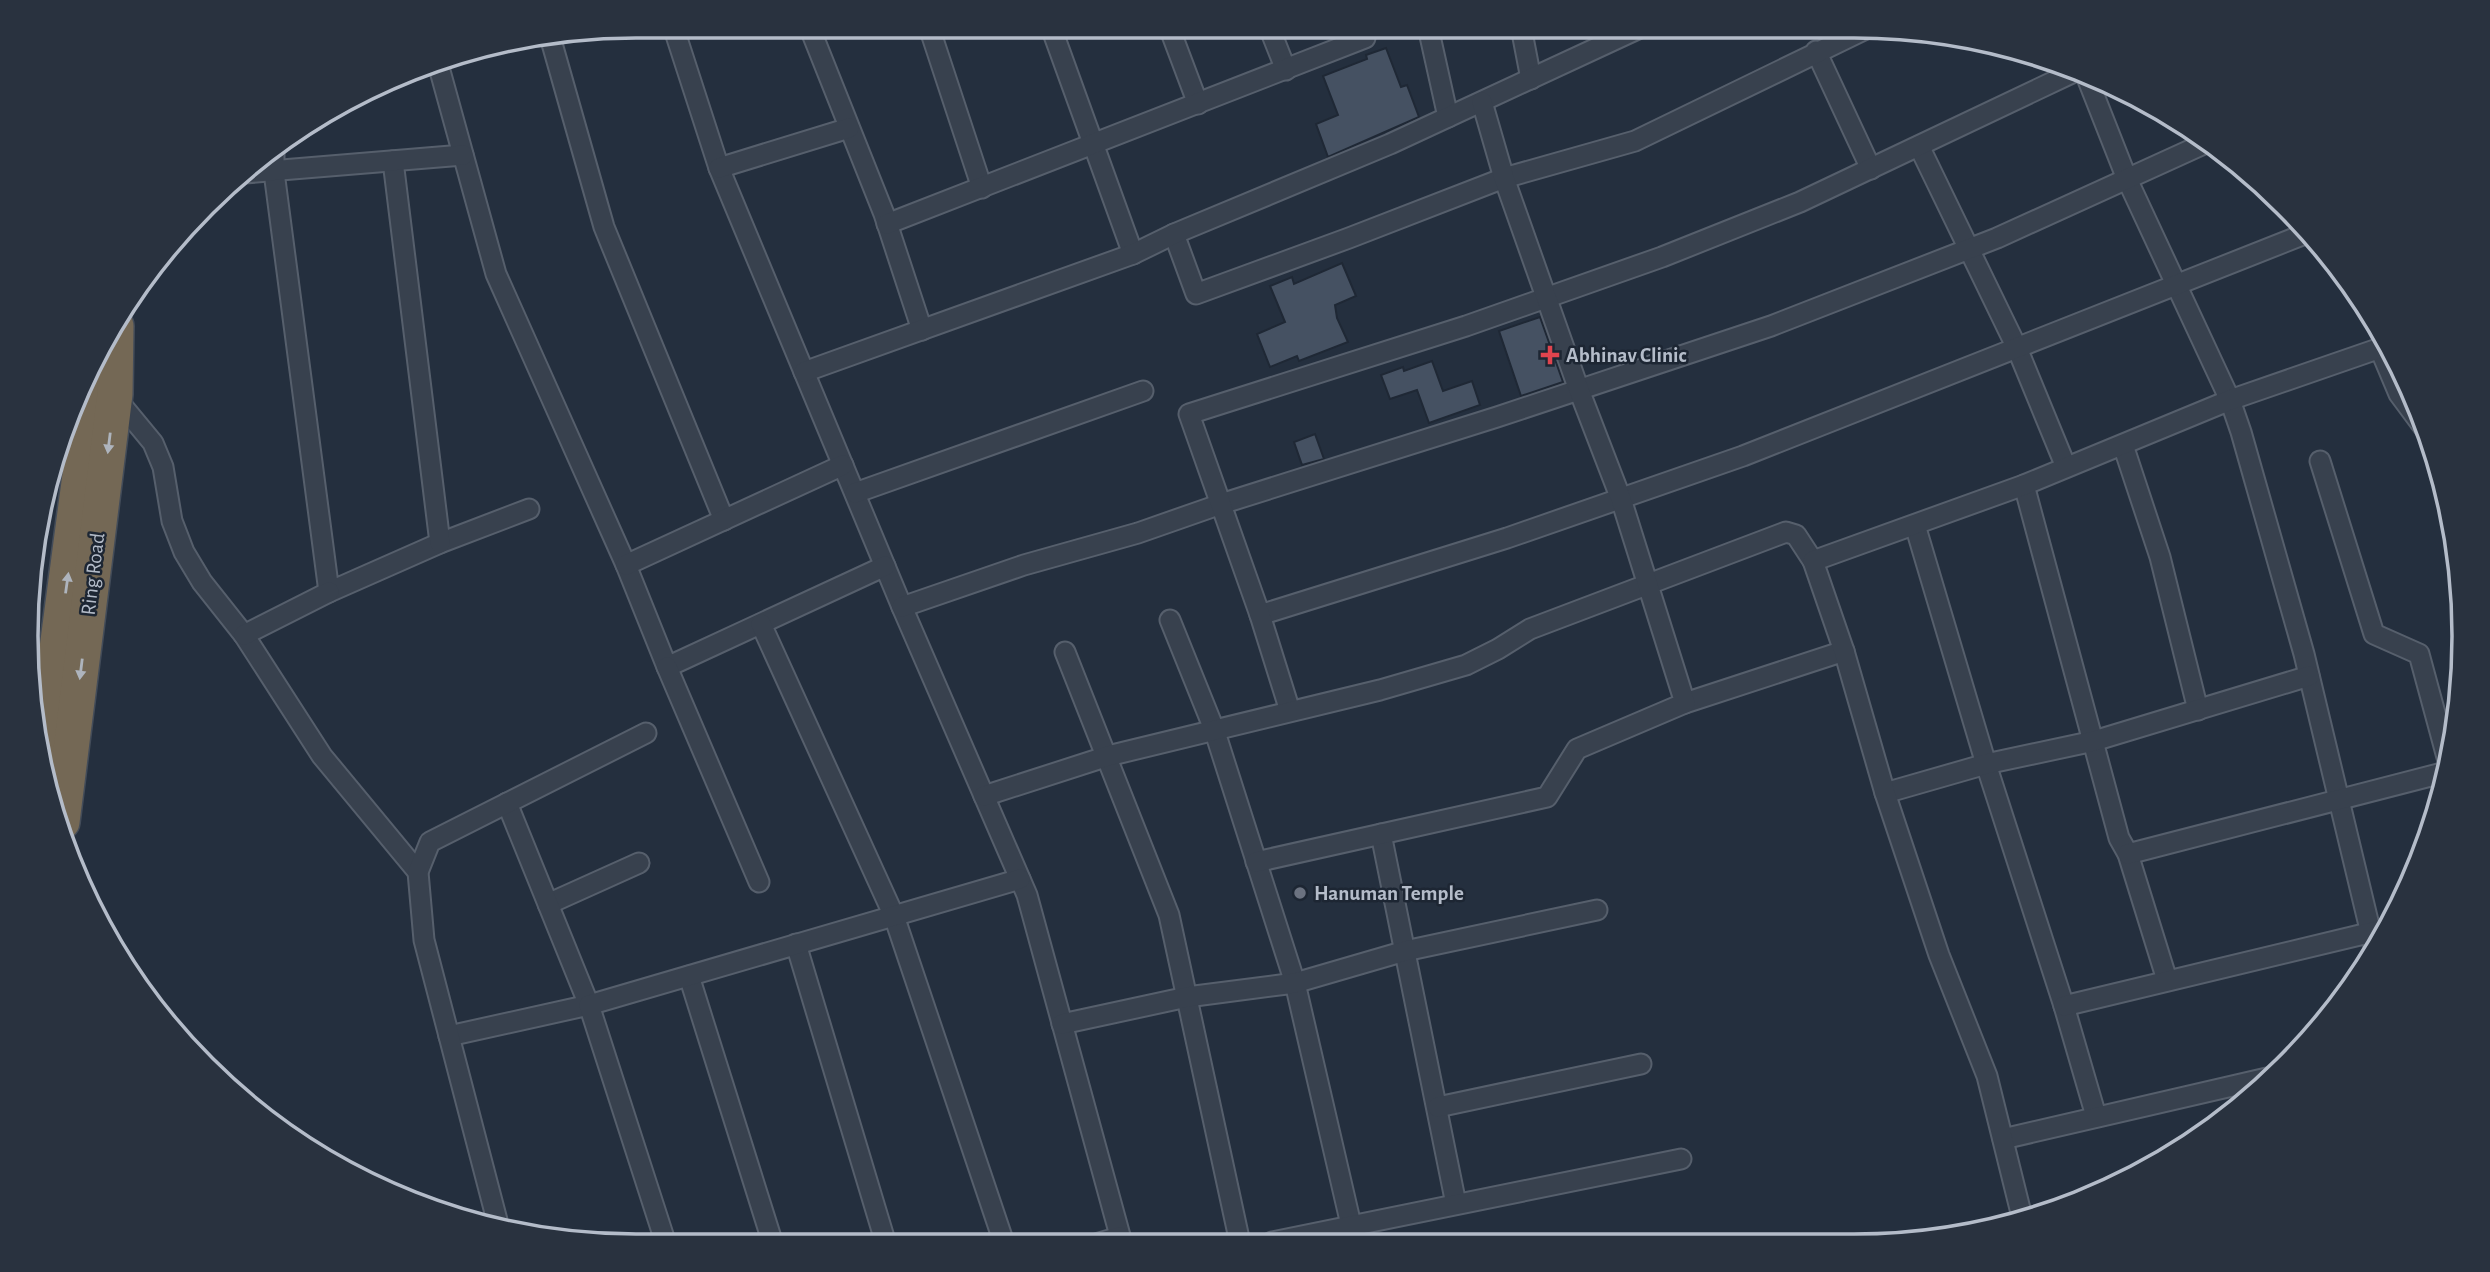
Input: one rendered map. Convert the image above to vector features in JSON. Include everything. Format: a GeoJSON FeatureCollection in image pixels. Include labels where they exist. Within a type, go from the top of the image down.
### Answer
{"type":"FeatureCollection","features":[{"type":"Feature","properties":{"kind":"highway","name":"Ring Road"},"geometry":{"type":"LineString","coordinates":[[63,806],[101,393],[110,354]]}},
{"type":"Feature","properties":{"kind":"highway","name":"Ring Road"},"geometry":{"type":"LineString","coordinates":[[42,691],[88,422],[101,393]]}},
{"type":"Feature","properties":{"kind":"street"},"geometry":{"type":"LineString","coordinates":[[677,38],[719,168],[902,607],[1027,895],[1119,1234]]}},
{"type":"Feature","properties":{"kind":"street"},"geometry":{"type":"LineString","coordinates":[[813,38],[887,224],[922,330]]}},
{"type":"Feature","properties":{"kind":"street"},"geometry":{"type":"LineString","coordinates":[[933,38],[982,188]]}},
{"type":"Feature","properties":{"kind":"street"},"geometry":{"type":"LineString","coordinates":[[1055,38],[1133,254]]}},
{"type":"Feature","properties":{"kind":"street"},"geometry":{"type":"LineString","coordinates":[[1173,38],[1198,104]]}},
{"type":"Feature","properties":{"kind":"street"},"geometry":{"type":"LineString","coordinates":[[1273,38],[1286,70]]}},
{"type":"Feature","properties":{"kind":"street"},"geometry":{"type":"LineString","coordinates":[[887,224],[1365,38]]}},
{"type":"Feature","properties":{"kind":"street"},"geometry":{"type":"LineString","coordinates":[[1430,38],[1448,117]]}},
{"type":"Feature","properties":{"kind":"street"},"geometry":{"type":"LineString","coordinates":[[1523,38],[1531,79]]}},
{"type":"Feature","properties":{"kind":"street"},"geometry":{"type":"LineString","coordinates":[[804,372],[1133,254],[1174,234],[1377,150],[1619,38]]}},
{"type":"Feature","properties":{"kind":"street"},"geometry":{"type":"LineString","coordinates":[[1174,234],[1196,294],[1504,178],[1635,141],[1844,38]]}},
{"type":"Feature","properties":{"kind":"street"},"geometry":{"type":"LineString","coordinates":[[552,45],[604,227],[723,520]]}},
{"type":"Feature","properties":{"kind":"street"},"geometry":{"type":"LineString","coordinates":[[1816,51],[1871,169]]}},
{"type":"Feature","properties":{"kind":"street"},"geometry":{"type":"LineString","coordinates":[[440,71],[496,274],[626,565],[759,882]]}},
{"type":"Feature","properties":{"kind":"street"},"geometry":{"type":"LineString","coordinates":[[1290,711],[1260,615],[1189,414],[1466,326],[1662,257],[1800,202],[2064,77]]}},
{"type":"Feature","properties":{"kind":"street"},"geometry":{"type":"LineString","coordinates":[[2091,88],[2127,179],[2230,400],[2309,676],[2374,929]]}},
{"type":"Feature","properties":{"kind":"street"},"geometry":{"type":"LineString","coordinates":[[1482,102],[1504,178],[1578,390],[1621,499],[1685,703]]}},
{"type":"Feature","properties":{"kind":"street"},"geometry":{"type":"LineString","coordinates":[[719,168],[849,128]]}},
{"type":"Feature","properties":{"kind":"street"},"geometry":{"type":"LineString","coordinates":[[1919,146],[2017,348],[2066,467]]}},
{"type":"Feature","properties":{"kind":"street"},"geometry":{"type":"LineString","coordinates":[[902,607],[1024,565],[1138,533],[1771,326],[1970,249],[2197,147]]}},
{"type":"Feature","properties":{"kind":"street"},"geometry":{"type":"LineString","coordinates":[[259,173],[463,155]]}},
{"type":"Feature","properties":{"kind":"street"},"geometry":{"type":"LineString","coordinates":[[274,161],[329,592]]}},
{"type":"Feature","properties":{"kind":"street"},"geometry":{"type":"LineString","coordinates":[[393,161],[440,544]]}},
{"type":"Feature","properties":{"kind":"street"},"geometry":{"type":"LineString","coordinates":[[1260,615],[1507,538],[1743,456],[2298,237]]}},
{"type":"Feature","properties":{"kind":"street"},"geometry":{"type":"LineString","coordinates":[[1813,561],[2024,485],[2230,400],[2378,349]]}},
{"type":"Feature","properties":{"kind":"street"},"geometry":{"type":"LineString","coordinates":[[855,493],[1143,391]]}},
{"type":"Feature","properties":{"kind":"street"},"geometry":{"type":"LineString","coordinates":[[101,393],[153,443],[163,467],[172,521],[184,552],[202,582],[244,635],[322,756],[418,872]]}},
{"type":"Feature","properties":{"kind":"street"},"geometry":{"type":"LineString","coordinates":[[2123,445],[2160,557],[2197,710]]}},
{"type":"Feature","properties":{"kind":"street"},"geometry":{"type":"LineString","coordinates":[[2320,461],[2374,634],[2419,654],[2442,739]]}},
{"type":"Feature","properties":{"kind":"street"},"geometry":{"type":"LineString","coordinates":[[626,565],[843,465]]}},
{"type":"Feature","properties":{"kind":"street"},"geometry":{"type":"LineString","coordinates":[[2024,485],[2119,838],[2128,854],[2167,980]]}},
{"type":"Feature","properties":{"kind":"street"},"geometry":{"type":"LineString","coordinates":[[244,635],[329,592],[529,509]]}},
{"type":"Feature","properties":{"kind":"street"},"geometry":{"type":"LineString","coordinates":[[1915,525],[2096,1116]]}},
{"type":"Feature","properties":{"kind":"street"},"geometry":{"type":"LineString","coordinates":[[984,796],[1108,756],[1380,690],[1466,664],[1498,649],[1530,629],[1786,531],[1796,535],[1813,561],[1844,650],[1885,793],[1939,955],[1987,1076],[2020,1210]]}},
{"type":"Feature","properties":{"kind":"street"},"geometry":{"type":"LineString","coordinates":[[667,667],[885,566]]}},
{"type":"Feature","properties":{"kind":"street"},"geometry":{"type":"LineString","coordinates":[[1170,620],[1214,729],[1295,983],[1353,1234],[1456,1204],[1681,1159]]}},
{"type":"Feature","properties":{"kind":"street"},"geometry":{"type":"LineString","coordinates":[[761,624],[894,916],[1001,1234]]}},
{"type":"Feature","properties":{"kind":"street"},"geometry":{"type":"LineString","coordinates":[[1256,862],[1547,797],[1577,749],[1685,703],[1844,650]]}},
{"type":"Feature","properties":{"kind":"street"},"geometry":{"type":"LineString","coordinates":[[1065,652],[1169,915],[1238,1234]]}},
{"type":"Feature","properties":{"kind":"street"},"geometry":{"type":"LineString","coordinates":[[1885,793],[1986,764],[2094,741],[2309,676]]}},
{"type":"Feature","properties":{"kind":"street"},"geometry":{"type":"LineString","coordinates":[[496,1217],[424,940],[418,872],[430,842],[646,733]]}},
{"type":"Feature","properties":{"kind":"street"},"geometry":{"type":"LineString","coordinates":[[2128,854],[2435,775]]}},
{"type":"Feature","properties":{"kind":"street"},"geometry":{"type":"LineString","coordinates":[[507,803],[589,1005],[663,1234]]}},
{"type":"Feature","properties":{"kind":"street"},"geometry":{"type":"LineString","coordinates":[[1381,834],[1456,1204]]}},
{"type":"Feature","properties":{"kind":"street"},"geometry":{"type":"LineString","coordinates":[[548,904],[639,863]]}},
{"type":"Feature","properties":{"kind":"street"},"geometry":{"type":"LineString","coordinates":[[449,1036],[589,1005],[1020,879]]}},
{"type":"Feature","properties":{"kind":"street"},"geometry":{"type":"LineString","coordinates":[[1062,1024],[1187,997],[1295,983],[1405,951],[1597,910]]}},
{"type":"Feature","properties":{"kind":"street"},"geometry":{"type":"LineString","coordinates":[[2064,1006],[2167,980],[2370,937]]}},
{"type":"Feature","properties":{"kind":"street"},"geometry":{"type":"LineString","coordinates":[[796,944],[883,1234]]}},
{"type":"Feature","properties":{"kind":"street"},"geometry":{"type":"LineString","coordinates":[[689,976],[770,1234]]}},
{"type":"Feature","properties":{"kind":"street"},"geometry":{"type":"LineString","coordinates":[[1438,1107],[1641,1064]]}},
{"type":"Feature","properties":{"kind":"street"},"geometry":{"type":"LineString","coordinates":[[2003,1139],[2252,1081]]}},
{"type":"Feature","properties":{"kind":"building"},"geometry":{"type":"Polygon","coordinates":[[[1386,48],[1401,87],[1407,85],[1419,117],[1328,157],[1316,124],[1338,115],[1323,76],[1367,59],[1366,55],[1386,48]]]}},
{"type":"Feature","properties":{"kind":"building"},"geometry":{"type":"Polygon","coordinates":[[[1342,263],[1356,296],[1335,305],[1337,318],[1348,342],[1299,361],[1297,356],[1270,367],[1257,334],[1285,322],[1270,286],[1292,277],[1294,284],[1342,263]]]}},
{"type":"Feature","properties":{"kind":"building"},"geometry":{"type":"Polygon","coordinates":[[[1540,317],[1563,382],[1521,396],[1499,331],[1540,317]]]}},
{"type":"Feature","properties":{"kind":"building"},"geometry":{"type":"Polygon","coordinates":[[[1432,361],[1443,391],[1472,381],[1480,405],[1429,423],[1417,390],[1390,399],[1381,375],[1403,367],[1404,371],[1432,361]]]}},
{"type":"Feature","properties":{"kind":"building"},"geometry":{"type":"Polygon","coordinates":[[[1315,434],[1324,459],[1302,465],[1294,442],[1315,434]]]}},
{"type":"Feature","properties":{"kind":"place","name":"Abhinav Clinic"},"geometry":{"type":"Point","coordinates":[1550,355]}},
{"type":"Feature","properties":{"kind":"place","name":"Hanuman Temple"},"geometry":{"type":"Point","coordinates":[1300,893]}}]}
